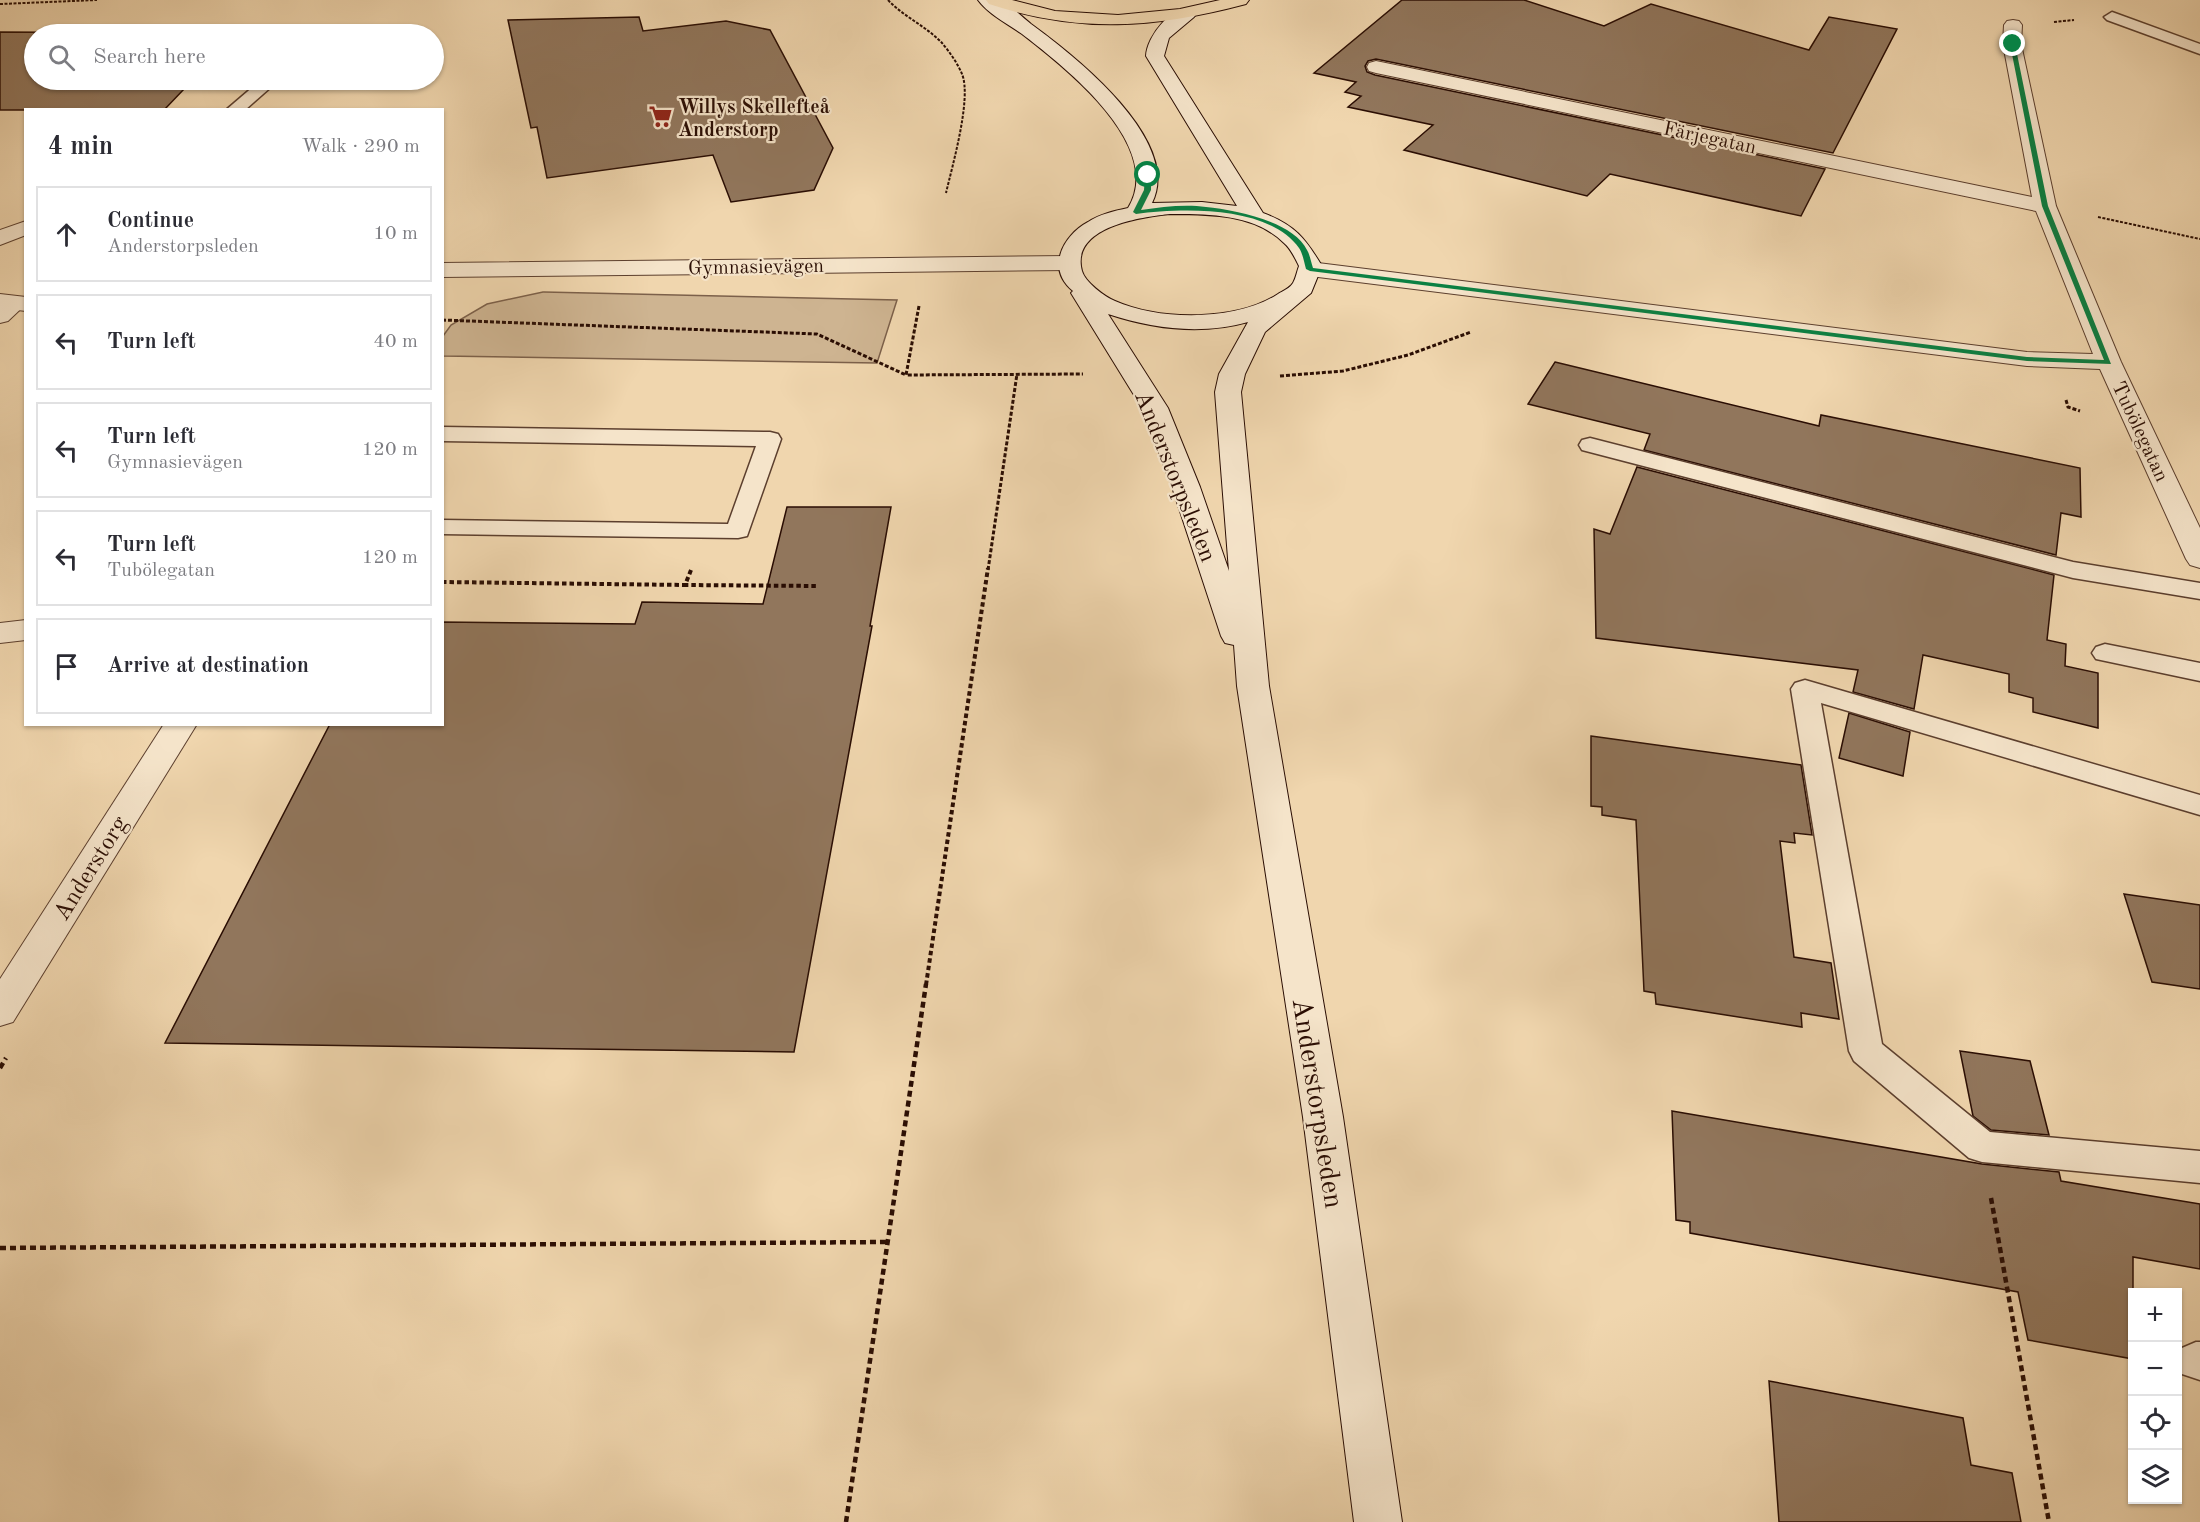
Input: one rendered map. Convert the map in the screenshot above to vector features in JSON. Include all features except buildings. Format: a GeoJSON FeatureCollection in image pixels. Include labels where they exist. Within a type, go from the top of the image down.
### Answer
{"type":"FeatureCollection","features":[{"type":"Feature","properties":{"kind":"highway"},"geometry":{"type":"LineString","coordinates":[[995,0],[1022,9],[1074,17],[1131,19],[1188,13],[1238,0]]}},
{"type":"Feature","properties":{"kind":"main road"},"geometry":{"type":"LineString","coordinates":[[987,0],[1069,60],[1118,112],[1143,155],[1148,175],[1148,190],[1136,212]]}},
{"type":"Feature","properties":{"kind":"main road"},"geometry":{"type":"LineString","coordinates":[[1188,13],[1160,38],[1154,46],[1155,56],[1256,219]]}},
{"type":"Feature","properties":{"kind":"main road","name":"Tubölegatan"},"geometry":{"type":"LineString","coordinates":[[2013,25],[2014,55],[2045,206],[2109,362],[2200,559]]}},
{"type":"Feature","properties":{"kind":"main road","name":"Färjegatan"},"geometry":{"type":"LineString","coordinates":[[1376,67],[2045,206]]}},
{"type":"Feature","properties":{"kind":"main road"},"geometry":{"type":"LineString","coordinates":[[1290,299],[1244,318],[1203,323],[1167,322],[1131,315],[1106,306],[1080,288],[1071,271],[1073,246],[1083,236],[1102,224],[1136,212],[1170,208],[1205,208],[1256,219],[1277,227],[1296,240],[1304,249],[1310,269],[2027,359],[2109,362]]}},
{"type":"Feature","properties":{"kind":"main road"},"geometry":{"type":"LineString","coordinates":[[0,230],[24,227]]}},
{"type":"Feature","properties":{"kind":"main road"},"geometry":{"type":"LineString","coordinates":[[0,238],[24,227]]}},
{"type":"Feature","properties":{"kind":"main road","name":"Anderstorpsleden"},"geometry":{"type":"LineString","coordinates":[[1310,269],[1306,281],[1290,299],[1256,328],[1232,374],[1228,392],[1253,686],[1323,1117],[1378,1522]]}},
{"type":"Feature","properties":{"kind":"main road","name":"Gymnasievägen"},"geometry":{"type":"LineString","coordinates":[[444,270],[1071,271]]}},
{"type":"Feature","properties":{"kind":"main road","name":"Anderstorpsleden"},"geometry":{"type":"LineString","coordinates":[[1071,271],[1155,408],[1186,487],[1253,686]]}},
{"type":"Feature","properties":{"kind":"main road"},"geometry":{"type":"LineString","coordinates":[[0,633],[24,630]]}},
{"type":"Feature","properties":{"kind":"main road","name":"Anderstorg"},"geometry":{"type":"LineString","coordinates":[[0,1011],[180,726]]}},
{"type":"Feature","properties":{"kind":"lane"},"geometry":{"type":"LineString","coordinates":[[2112,17],[2200,49]]}},
{"type":"Feature","properties":{"kind":"lane"},"geometry":{"type":"LineString","coordinates":[[236,108],[259,90]]}},
{"type":"Feature","properties":{"kind":"lane"},"geometry":{"type":"LineString","coordinates":[[444,434],[770,439],[738,531],[444,528]]}},
{"type":"Feature","properties":{"kind":"lane"},"geometry":{"type":"LineString","coordinates":[[1590,445],[2073,570],[2200,591]]}},
{"type":"Feature","properties":{"kind":"lane"},"geometry":{"type":"LineString","coordinates":[[2105,653],[2200,672]]}},
{"type":"Feature","properties":{"kind":"lane"},"geometry":{"type":"LineString","coordinates":[[2200,805],[1805,689],[1866,1052],[1982,1147],[2200,1167]]}},
{"type":"Feature","properties":{"kind":"path"},"geometry":{"type":"LineString","coordinates":[[0,4],[97,0]]}},
{"type":"Feature","properties":{"kind":"path"},"geometry":{"type":"LineString","coordinates":[[888,0],[897,10],[923,25],[944,45],[963,76],[963,115],[946,193]]}},
{"type":"Feature","properties":{"kind":"path"},"geometry":{"type":"LineString","coordinates":[[2045,206],[2200,238]]}},
{"type":"Feature","properties":{"kind":"path"},"geometry":{"type":"LineString","coordinates":[[906,375],[920,298]]}},
{"type":"Feature","properties":{"kind":"path"},"geometry":{"type":"LineString","coordinates":[[444,322],[817,334],[906,375],[1086,374]]}},
{"type":"Feature","properties":{"kind":"path"},"geometry":{"type":"LineString","coordinates":[[846,1522],[1017,374]]}},
{"type":"Feature","properties":{"kind":"path"},"geometry":{"type":"LineString","coordinates":[[685,585],[705,530]]}},
{"type":"Feature","properties":{"kind":"path"},"geometry":{"type":"LineString","coordinates":[[444,582],[818,586]]}},
{"type":"Feature","properties":{"kind":"path"},"geometry":{"type":"LineString","coordinates":[[1982,1147],[2049,1522]]}},
{"type":"Feature","properties":{"kind":"path"},"geometry":{"type":"LineString","coordinates":[[0,1248],[887,1242]]}},
{"type":"Feature","properties":{"kind":"shaded area"},"geometry":{"type":"Polygon","coordinates":[[[543,292],[897,300],[877,363],[444,356],[444,335],[451,325],[487,304],[543,292]]]}},
{"type":"Feature","properties":{"kind":"place","name":"Willys Skellefteå Anderstorp"},"geometry":{"type":"Point","coordinates":[660,117]}},
{"type":"Feature","properties":{"kind":"route"},"geometry":{"type":"LineString","coordinates":[[1148,175],[1148,190],[1136,212],[1170,208],[1205,208],[1237,213],[1269,223],[1296,240],[1304,249],[1310,269],[2027,359],[2109,362],[2045,206],[2013,44]]}}]}
